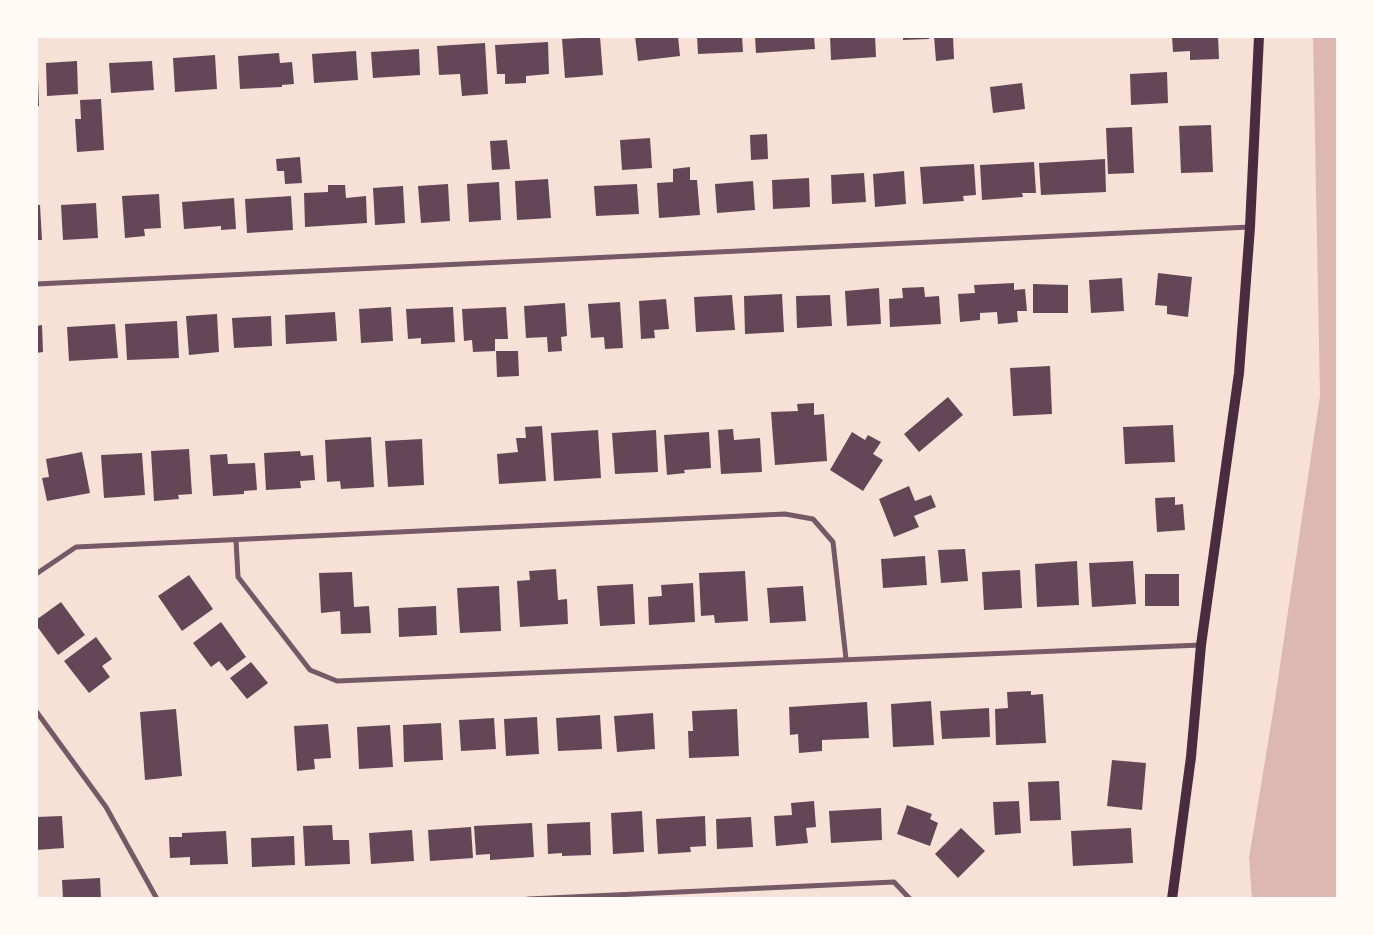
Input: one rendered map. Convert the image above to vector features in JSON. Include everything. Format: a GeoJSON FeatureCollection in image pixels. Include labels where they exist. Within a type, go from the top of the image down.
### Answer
{"type":"FeatureCollection","features":[{"type":"Feature","properties":{"kind":"main road"},"geometry":{"type":"LineString","coordinates":[[1172,899],[1191,757],[1201,645],[1239,373],[1250,227],[1259,36]]}},
{"type":"Feature","properties":{"kind":"street"},"geometry":{"type":"LineString","coordinates":[[36,284],[1250,227]]}},
{"type":"Feature","properties":{"kind":"street"},"geometry":{"type":"LineString","coordinates":[[36,574],[76,546],[786,514],[813,519],[833,542],[846,660]]}},
{"type":"Feature","properties":{"kind":"street"},"geometry":{"type":"LineString","coordinates":[[236,540],[238,577],[310,670],[337,681],[1201,645]]}},
{"type":"Feature","properties":{"kind":"street"},"geometry":{"type":"LineString","coordinates":[[36,711],[106,807],[157,899]]}},
{"type":"Feature","properties":{"kind":"street"},"geometry":{"type":"LineString","coordinates":[[528,899],[894,882],[910,899]]}},
{"type":"Feature","properties":{"kind":"shaded area"},"geometry":{"type":"Polygon","coordinates":[[[1313,36],[1338,36],[1338,899],[1252,899],[1249,858],[1274,706],[1320,396],[1313,36]]]}},
{"type":"Feature","properties":{"kind":"building"},"geometry":{"type":"Polygon","coordinates":[[[635,36],[678,36],[680,56],[638,61],[635,36]]]}},
{"type":"Feature","properties":{"kind":"building"},"geometry":{"type":"Polygon","coordinates":[[[697,36],[742,36],[743,52],[698,54],[697,36]]]}},
{"type":"Feature","properties":{"kind":"building"},"geometry":{"type":"Polygon","coordinates":[[[755,36],[814,36],[815,49],[756,53],[755,36]]]}},
{"type":"Feature","properties":{"kind":"building"},"geometry":{"type":"Polygon","coordinates":[[[830,36],[875,36],[876,57],[831,60],[830,36]]]}},
{"type":"Feature","properties":{"kind":"building"},"geometry":{"type":"Polygon","coordinates":[[[903,36],[929,36],[929,39],[903,40],[903,36]]]}},
{"type":"Feature","properties":{"kind":"building"},"geometry":{"type":"Polygon","coordinates":[[[934,36],[953,36],[954,59],[936,61],[934,36]]]}},
{"type":"Feature","properties":{"kind":"building"},"geometry":{"type":"Polygon","coordinates":[[[1172,36],[1218,36],[1219,59],[1190,60],[1190,51],[1173,52],[1172,36]]]}},
{"type":"Feature","properties":{"kind":"building"},"geometry":{"type":"Polygon","coordinates":[[[600,37],[603,75],[565,78],[562,39],[600,37]]]}},
{"type":"Feature","properties":{"kind":"building"},"geometry":{"type":"Polygon","coordinates":[[[548,42],[549,74],[526,76],[526,83],[505,84],[505,74],[497,74],[495,45],[548,42]]]}},
{"type":"Feature","properties":{"kind":"building"},"geometry":{"type":"Polygon","coordinates":[[[485,43],[488,94],[462,96],[460,74],[439,75],[437,46],[485,43]]]}},
{"type":"Feature","properties":{"kind":"building"},"geometry":{"type":"Polygon","coordinates":[[[419,49],[420,75],[373,78],[371,52],[419,49]]]}},
{"type":"Feature","properties":{"kind":"building"},"geometry":{"type":"Polygon","coordinates":[[[356,51],[358,80],[314,83],[312,54],[356,51]]]}},
{"type":"Feature","properties":{"kind":"building"},"geometry":{"type":"Polygon","coordinates":[[[279,53],[280,63],[292,62],[294,84],[282,85],[282,87],[240,89],[238,56],[279,53]]]}},
{"type":"Feature","properties":{"kind":"building"},"geometry":{"type":"Polygon","coordinates":[[[215,55],[217,89],[175,92],[173,58],[215,55]]]}},
{"type":"Feature","properties":{"kind":"building"},"geometry":{"type":"Polygon","coordinates":[[[77,61],[78,94],[47,96],[46,63],[77,61]]]}},
{"type":"Feature","properties":{"kind":"building"},"geometry":{"type":"Polygon","coordinates":[[[152,61],[154,90],[111,93],[109,63],[152,61]]]}},
{"type":"Feature","properties":{"kind":"building"},"geometry":{"type":"Polygon","coordinates":[[[1167,72],[1168,103],[1131,105],[1130,74],[1167,72]]]}},
{"type":"Feature","properties":{"kind":"building"},"geometry":{"type":"Polygon","coordinates":[[[36,78],[38,78],[39,106],[36,106],[36,78]]]}},
{"type":"Feature","properties":{"kind":"building"},"geometry":{"type":"Polygon","coordinates":[[[1022,83],[1025,109],[993,113],[990,87],[1022,83]]]}},
{"type":"Feature","properties":{"kind":"building"},"geometry":{"type":"Polygon","coordinates":[[[101,99],[104,150],[77,152],[75,119],[81,119],[80,100],[101,99]]]}},
{"type":"Feature","properties":{"kind":"building"},"geometry":{"type":"Polygon","coordinates":[[[1211,125],[1213,172],[1181,173],[1179,126],[1211,125]]]}},
{"type":"Feature","properties":{"kind":"building"},"geometry":{"type":"Polygon","coordinates":[[[1132,127],[1134,173],[1108,174],[1106,128],[1132,127]]]}},
{"type":"Feature","properties":{"kind":"building"},"geometry":{"type":"Polygon","coordinates":[[[767,134],[768,159],[751,160],[750,135],[767,134]]]}},
{"type":"Feature","properties":{"kind":"building"},"geometry":{"type":"Polygon","coordinates":[[[650,138],[652,168],[622,170],[620,140],[650,138]]]}},
{"type":"Feature","properties":{"kind":"building"},"geometry":{"type":"Polygon","coordinates":[[[507,140],[510,169],[492,170],[490,141],[507,140]]]}},
{"type":"Feature","properties":{"kind":"building"},"geometry":{"type":"Polygon","coordinates":[[[300,157],[302,183],[285,184],[284,171],[277,171],[276,159],[300,157]]]}},
{"type":"Feature","properties":{"kind":"building"},"geometry":{"type":"Polygon","coordinates":[[[1105,159],[1106,192],[1041,195],[1039,163],[1105,159]]]}},
{"type":"Feature","properties":{"kind":"building"},"geometry":{"type":"Polygon","coordinates":[[[1034,162],[1036,193],[1022,193],[1023,197],[982,200],[980,165],[1034,162]]]}},
{"type":"Feature","properties":{"kind":"building"},"geometry":{"type":"Polygon","coordinates":[[[974,164],[976,195],[963,196],[964,201],[923,204],[920,167],[974,164]]]}},
{"type":"Feature","properties":{"kind":"building"},"geometry":{"type":"Polygon","coordinates":[[[690,167],[690,180],[697,180],[700,215],[659,218],[657,183],[673,182],[673,169],[690,167]]]}},
{"type":"Feature","properties":{"kind":"building"},"geometry":{"type":"Polygon","coordinates":[[[904,171],[906,204],[875,207],[873,174],[904,171]]]}},
{"type":"Feature","properties":{"kind":"building"},"geometry":{"type":"Polygon","coordinates":[[[864,173],[866,202],[832,204],[831,175],[864,173]]]}},
{"type":"Feature","properties":{"kind":"building"},"geometry":{"type":"Polygon","coordinates":[[[809,178],[810,207],[773,209],[772,180],[809,178]]]}},
{"type":"Feature","properties":{"kind":"building"},"geometry":{"type":"Polygon","coordinates":[[[548,179],[551,218],[517,220],[515,181],[548,179]]]}},
{"type":"Feature","properties":{"kind":"building"},"geometry":{"type":"Polygon","coordinates":[[[753,181],[755,210],[717,213],[715,184],[753,181]]]}},
{"type":"Feature","properties":{"kind":"building"},"geometry":{"type":"Polygon","coordinates":[[[499,182],[501,220],[469,222],[467,184],[499,182]]]}},
{"type":"Feature","properties":{"kind":"building"},"geometry":{"type":"Polygon","coordinates":[[[448,184],[450,221],[421,223],[418,186],[448,184]]]}},
{"type":"Feature","properties":{"kind":"building"},"geometry":{"type":"Polygon","coordinates":[[[637,184],[639,214],[596,216],[594,186],[637,184]]]}},
{"type":"Feature","properties":{"kind":"building"},"geometry":{"type":"Polygon","coordinates":[[[328,185],[345,185],[346,198],[366,196],[367,223],[305,227],[304,193],[328,192],[328,185]]]}},
{"type":"Feature","properties":{"kind":"building"},"geometry":{"type":"Polygon","coordinates":[[[403,186],[405,223],[375,225],[373,188],[403,186]]]}},
{"type":"Feature","properties":{"kind":"building"},"geometry":{"type":"Polygon","coordinates":[[[159,194],[161,228],[144,229],[145,236],[125,238],[122,196],[159,194]]]}},
{"type":"Feature","properties":{"kind":"building"},"geometry":{"type":"Polygon","coordinates":[[[291,196],[293,230],[247,233],[245,199],[291,196]]]}},
{"type":"Feature","properties":{"kind":"building"},"geometry":{"type":"Polygon","coordinates":[[[234,198],[236,229],[221,230],[221,226],[184,229],[182,202],[234,198]]]}},
{"type":"Feature","properties":{"kind":"building"},"geometry":{"type":"Polygon","coordinates":[[[96,203],[98,238],[63,240],[61,205],[96,203]]]}},
{"type":"Feature","properties":{"kind":"building"},"geometry":{"type":"Polygon","coordinates":[[[36,205],[40,205],[42,240],[36,240],[36,205]]]}},
{"type":"Feature","properties":{"kind":"building"},"geometry":{"type":"Polygon","coordinates":[[[1158,273],[1192,277],[1188,317],[1167,314],[1167,306],[1155,305],[1158,273]]]}},
{"type":"Feature","properties":{"kind":"building"},"geometry":{"type":"Polygon","coordinates":[[[1122,278],[1124,311],[1091,313],[1089,280],[1122,278]]]}},
{"type":"Feature","properties":{"kind":"building"},"geometry":{"type":"Polygon","coordinates":[[[1014,283],[1014,290],[1025,289],[1027,311],[1017,311],[1018,322],[998,324],[997,312],[980,313],[980,320],[960,322],[958,294],[975,293],[974,285],[1014,283]]]}},
{"type":"Feature","properties":{"kind":"building"},"geometry":{"type":"Polygon","coordinates":[[[1033,284],[1068,285],[1068,313],[1033,313],[1033,284]]]}},
{"type":"Feature","properties":{"kind":"building"},"geometry":{"type":"Polygon","coordinates":[[[924,287],[925,297],[939,296],[941,324],[890,327],[889,299],[903,298],[902,288],[924,287]]]}},
{"type":"Feature","properties":{"kind":"building"},"geometry":{"type":"Polygon","coordinates":[[[879,288],[881,324],[847,326],[845,291],[879,288]]]}},
{"type":"Feature","properties":{"kind":"building"},"geometry":{"type":"Polygon","coordinates":[[[782,294],[784,332],[745,334],[744,296],[782,294]]]}},
{"type":"Feature","properties":{"kind":"building"},"geometry":{"type":"Polygon","coordinates":[[[732,295],[735,330],[696,332],[694,297],[732,295]]]}},
{"type":"Feature","properties":{"kind":"building"},"geometry":{"type":"Polygon","coordinates":[[[830,295],[832,326],[797,328],[796,296],[830,295]]]}},
{"type":"Feature","properties":{"kind":"building"},"geometry":{"type":"Polygon","coordinates":[[[666,299],[669,329],[654,330],[655,338],[641,339],[639,301],[666,299]]]}},
{"type":"Feature","properties":{"kind":"building"},"geometry":{"type":"Polygon","coordinates":[[[620,302],[623,348],[605,349],[604,337],[591,338],[588,304],[620,302]]]}},
{"type":"Feature","properties":{"kind":"building"},"geometry":{"type":"Polygon","coordinates":[[[565,303],[567,336],[561,337],[562,351],[548,352],[547,337],[526,338],[524,306],[565,303]]]}},
{"type":"Feature","properties":{"kind":"building"},"geometry":{"type":"Polygon","coordinates":[[[391,307],[393,341],[361,343],[359,309],[391,307]]]}},
{"type":"Feature","properties":{"kind":"building"},"geometry":{"type":"Polygon","coordinates":[[[453,307],[455,342],[421,344],[421,338],[408,339],[406,309],[453,307]]]}},
{"type":"Feature","properties":{"kind":"building"},"geometry":{"type":"Polygon","coordinates":[[[506,307],[508,339],[495,339],[495,351],[473,352],[472,340],[464,341],[462,309],[506,307]]]}},
{"type":"Feature","properties":{"kind":"building"},"geometry":{"type":"Polygon","coordinates":[[[335,312],[337,341],[286,344],[285,315],[335,312]]]}},
{"type":"Feature","properties":{"kind":"building"},"geometry":{"type":"Polygon","coordinates":[[[217,314],[219,352],[189,355],[186,316],[217,314]]]}},
{"type":"Feature","properties":{"kind":"building"},"geometry":{"type":"Polygon","coordinates":[[[271,316],[272,346],[234,348],[232,318],[271,316]]]}},
{"type":"Feature","properties":{"kind":"building"},"geometry":{"type":"Polygon","coordinates":[[[177,321],[179,358],[127,360],[125,324],[177,321]]]}},
{"type":"Feature","properties":{"kind":"building"},"geometry":{"type":"Polygon","coordinates":[[[115,324],[118,358],[69,361],[67,327],[115,324]]]}},
{"type":"Feature","properties":{"kind":"building"},"geometry":{"type":"Polygon","coordinates":[[[42,325],[43,352],[36,353],[36,326],[42,325]]]}},
{"type":"Feature","properties":{"kind":"building"},"geometry":{"type":"Polygon","coordinates":[[[496,351],[518,351],[519,376],[497,377],[496,351]]]}},
{"type":"Feature","properties":{"kind":"building"},"geometry":{"type":"Polygon","coordinates":[[[1050,366],[1052,414],[1013,416],[1010,368],[1050,366]]]}},
{"type":"Feature","properties":{"kind":"building"},"geometry":{"type":"Polygon","coordinates":[[[948,397],[963,415],[919,452],[904,434],[948,397]]]}},
{"type":"Feature","properties":{"kind":"building"},"geometry":{"type":"Polygon","coordinates":[[[814,403],[814,415],[824,414],[827,461],[775,465],[771,412],[798,411],[797,404],[814,403]]]}},
{"type":"Feature","properties":{"kind":"building"},"geometry":{"type":"Polygon","coordinates":[[[1173,425],[1175,462],[1125,464],[1123,427],[1173,425]]]}},
{"type":"Feature","properties":{"kind":"building"},"geometry":{"type":"Polygon","coordinates":[[[542,426],[546,481],[499,484],[497,454],[518,452],[516,438],[526,438],[525,427],[542,426]]]}},
{"type":"Feature","properties":{"kind":"building"},"geometry":{"type":"Polygon","coordinates":[[[733,429],[734,440],[760,438],[762,472],[721,474],[718,430],[733,429]]]}},
{"type":"Feature","properties":{"kind":"building"},"geometry":{"type":"Polygon","coordinates":[[[598,430],[601,478],[554,481],[551,433],[598,430]]]}},
{"type":"Feature","properties":{"kind":"building"},"geometry":{"type":"Polygon","coordinates":[[[656,430],[658,472],[615,474],[612,433],[656,430]]]}},
{"type":"Feature","properties":{"kind":"building"},"geometry":{"type":"Polygon","coordinates":[[[709,432],[711,468],[684,470],[685,473],[667,475],[664,435],[709,432]]]}},
{"type":"Feature","properties":{"kind":"building"},"geometry":{"type":"Polygon","coordinates":[[[852,432],[865,440],[868,435],[881,442],[873,454],[883,460],[863,491],[830,470],[852,432]]]}},
{"type":"Feature","properties":{"kind":"building"},"geometry":{"type":"Polygon","coordinates":[[[371,437],[374,487],[341,489],[340,481],[327,482],[325,440],[371,437]]]}},
{"type":"Feature","properties":{"kind":"building"},"geometry":{"type":"Polygon","coordinates":[[[422,439],[424,485],[388,487],[385,441],[422,439]]]}},
{"type":"Feature","properties":{"kind":"building"},"geometry":{"type":"Polygon","coordinates":[[[189,449],[192,494],[178,495],[179,499],[154,501],[151,451],[189,449]]]}},
{"type":"Feature","properties":{"kind":"building"},"geometry":{"type":"Polygon","coordinates":[[[300,451],[301,456],[313,455],[315,480],[300,481],[301,488],[266,490],[264,453],[300,451]]]}},
{"type":"Feature","properties":{"kind":"building"},"geometry":{"type":"Polygon","coordinates":[[[82,452],[90,493],[47,501],[42,478],[49,477],[46,459],[82,452]]]}},
{"type":"Feature","properties":{"kind":"building"},"geometry":{"type":"Polygon","coordinates":[[[142,453],[145,495],[104,498],[101,455],[142,453]]]}},
{"type":"Feature","properties":{"kind":"building"},"geometry":{"type":"Polygon","coordinates":[[[227,454],[228,464],[255,463],[257,490],[244,491],[244,494],[213,496],[210,455],[227,454]]]}},
{"type":"Feature","properties":{"kind":"building"},"geometry":{"type":"Polygon","coordinates":[[[909,486],[915,501],[931,495],[936,507],[914,516],[919,527],[894,537],[879,499],[909,486]]]}},
{"type":"Feature","properties":{"kind":"building"},"geometry":{"type":"Polygon","coordinates":[[[1175,497],[1175,505],[1183,504],[1185,530],[1157,532],[1155,498],[1175,497]]]}},
{"type":"Feature","properties":{"kind":"building"},"geometry":{"type":"Polygon","coordinates":[[[965,549],[968,581],[941,583],[938,550],[965,549]]]}},
{"type":"Feature","properties":{"kind":"building"},"geometry":{"type":"Polygon","coordinates":[[[925,556],[927,585],[883,588],[881,559],[925,556]]]}},
{"type":"Feature","properties":{"kind":"building"},"geometry":{"type":"Polygon","coordinates":[[[1077,561],[1079,605],[1037,607],[1035,564],[1077,561]]]}},
{"type":"Feature","properties":{"kind":"building"},"geometry":{"type":"Polygon","coordinates":[[[1133,561],[1136,604],[1092,607],[1089,563],[1133,561]]]}},
{"type":"Feature","properties":{"kind":"building"},"geometry":{"type":"Polygon","coordinates":[[[556,569],[558,600],[567,599],[568,624],[520,627],[517,581],[530,580],[529,571],[556,569]]]}},
{"type":"Feature","properties":{"kind":"building"},"geometry":{"type":"Polygon","coordinates":[[[1020,570],[1022,608],[984,610],[982,572],[1020,570]]]}},
{"type":"Feature","properties":{"kind":"building"},"geometry":{"type":"Polygon","coordinates":[[[745,571],[748,621],[715,623],[714,615],[701,616],[699,573],[745,571]]]}},
{"type":"Feature","properties":{"kind":"building"},"geometry":{"type":"Polygon","coordinates":[[[352,572],[354,607],[369,606],[371,633],[341,634],[340,611],[321,613],[319,573],[352,572]]]}},
{"type":"Feature","properties":{"kind":"building"},"geometry":{"type":"Polygon","coordinates":[[[1145,574],[1179,574],[1179,606],[1145,606],[1145,574]]]}},
{"type":"Feature","properties":{"kind":"building"},"geometry":{"type":"Polygon","coordinates":[[[189,575],[213,609],[182,631],[158,596],[189,575]]]}},
{"type":"Feature","properties":{"kind":"building"},"geometry":{"type":"Polygon","coordinates":[[[693,583],[695,622],[649,625],[648,597],[662,596],[661,585],[693,583]]]}},
{"type":"Feature","properties":{"kind":"building"},"geometry":{"type":"Polygon","coordinates":[[[633,584],[635,624],[600,626],[597,586],[633,584]]]}},
{"type":"Feature","properties":{"kind":"building"},"geometry":{"type":"Polygon","coordinates":[[[499,586],[501,631],[460,633],[457,588],[499,586]]]}},
{"type":"Feature","properties":{"kind":"building"},"geometry":{"type":"Polygon","coordinates":[[[803,586],[806,621],[770,623],[767,588],[803,586]]]}},
{"type":"Feature","properties":{"kind":"building"},"geometry":{"type":"Polygon","coordinates":[[[61,602],[85,635],[58,655],[36,625],[36,620],[61,602]]]}},
{"type":"Feature","properties":{"kind":"building"},"geometry":{"type":"Polygon","coordinates":[[[436,606],[437,635],[399,637],[398,608],[436,606]]]}},
{"type":"Feature","properties":{"kind":"building"},"geometry":{"type":"Polygon","coordinates":[[[221,622],[246,657],[227,671],[219,661],[211,667],[193,643],[221,622]]]}},
{"type":"Feature","properties":{"kind":"building"},"geometry":{"type":"Polygon","coordinates":[[[96,637],[112,659],[102,666],[110,677],[89,693],[64,661],[96,637]]]}},
{"type":"Feature","properties":{"kind":"building"},"geometry":{"type":"Polygon","coordinates":[[[251,662],[268,683],[247,699],[230,678],[251,662]]]}},
{"type":"Feature","properties":{"kind":"building"},"geometry":{"type":"Polygon","coordinates":[[[1031,691],[1031,695],[1043,694],[1046,743],[996,745],[995,709],[1008,708],[1007,692],[1031,691]]]}},
{"type":"Feature","properties":{"kind":"building"},"geometry":{"type":"Polygon","coordinates":[[[931,701],[934,745],[893,747],[891,704],[931,701]]]}},
{"type":"Feature","properties":{"kind":"building"},"geometry":{"type":"Polygon","coordinates":[[[867,702],[869,738],[822,740],[822,751],[799,753],[798,734],[790,735],[789,707],[867,702]]]}},
{"type":"Feature","properties":{"kind":"building"},"geometry":{"type":"Polygon","coordinates":[[[989,708],[990,737],[942,739],[940,711],[989,708]]]}},
{"type":"Feature","properties":{"kind":"building"},"geometry":{"type":"Polygon","coordinates":[[[176,709],[182,776],[145,780],[140,712],[176,709]]]}},
{"type":"Feature","properties":{"kind":"building"},"geometry":{"type":"Polygon","coordinates":[[[737,709],[739,756],[689,758],[688,731],[693,731],[692,711],[737,709]]]}},
{"type":"Feature","properties":{"kind":"building"},"geometry":{"type":"Polygon","coordinates":[[[653,713],[655,749],[617,752],[614,716],[653,713]]]}},
{"type":"Feature","properties":{"kind":"building"},"geometry":{"type":"Polygon","coordinates":[[[600,715],[602,749],[558,751],[556,718],[600,715]]]}},
{"type":"Feature","properties":{"kind":"building"},"geometry":{"type":"Polygon","coordinates":[[[537,717],[539,754],[506,756],[504,719],[537,717]]]}},
{"type":"Feature","properties":{"kind":"building"},"geometry":{"type":"Polygon","coordinates":[[[494,718],[496,749],[461,751],[459,720],[494,718]]]}},
{"type":"Feature","properties":{"kind":"building"},"geometry":{"type":"Polygon","coordinates":[[[441,723],[443,760],[404,762],[403,725],[441,723]]]}},
{"type":"Feature","properties":{"kind":"building"},"geometry":{"type":"Polygon","coordinates":[[[328,724],[331,758],[314,759],[315,769],[297,771],[294,726],[328,724]]]}},
{"type":"Feature","properties":{"kind":"building"},"geometry":{"type":"Polygon","coordinates":[[[390,725],[393,767],[359,769],[357,727],[390,725]]]}},
{"type":"Feature","properties":{"kind":"building"},"geometry":{"type":"Polygon","coordinates":[[[1112,760],[1146,763],[1142,810],[1107,806],[1112,760]]]}},
{"type":"Feature","properties":{"kind":"building"},"geometry":{"type":"Polygon","coordinates":[[[1059,781],[1061,820],[1030,821],[1028,782],[1059,781]]]}},
{"type":"Feature","properties":{"kind":"building"},"geometry":{"type":"Polygon","coordinates":[[[814,801],[816,827],[806,828],[808,843],[776,846],[774,816],[792,815],[791,803],[814,801]]]}},
{"type":"Feature","properties":{"kind":"building"},"geometry":{"type":"Polygon","coordinates":[[[1019,801],[1021,833],[995,835],[993,802],[1019,801]]]}},
{"type":"Feature","properties":{"kind":"building"},"geometry":{"type":"Polygon","coordinates":[[[907,805],[932,814],[930,819],[938,823],[930,846],[897,834],[907,805]]]}},
{"type":"Feature","properties":{"kind":"building"},"geometry":{"type":"Polygon","coordinates":[[[881,808],[882,840],[831,843],[829,811],[881,808]]]}},
{"type":"Feature","properties":{"kind":"building"},"geometry":{"type":"Polygon","coordinates":[[[642,811],[644,852],[613,854],[611,813],[642,811]]]}},
{"type":"Feature","properties":{"kind":"building"},"geometry":{"type":"Polygon","coordinates":[[[62,816],[64,848],[36,850],[36,817],[62,816]]]}},
{"type":"Feature","properties":{"kind":"building"},"geometry":{"type":"Polygon","coordinates":[[[705,816],[706,846],[690,847],[691,852],[658,854],[656,819],[705,816]]]}},
{"type":"Feature","properties":{"kind":"building"},"geometry":{"type":"Polygon","coordinates":[[[751,817],[753,847],[717,849],[716,819],[751,817]]]}},
{"type":"Feature","properties":{"kind":"building"},"geometry":{"type":"Polygon","coordinates":[[[590,822],[591,855],[562,856],[562,853],[548,854],[547,824],[590,822]]]}},
{"type":"Feature","properties":{"kind":"building"},"geometry":{"type":"Polygon","coordinates":[[[532,823],[534,857],[490,860],[490,854],[476,855],[474,826],[532,823]]]}},
{"type":"Feature","properties":{"kind":"building"},"geometry":{"type":"Polygon","coordinates":[[[332,825],[333,840],[349,840],[350,864],[305,866],[303,826],[332,825]]]}},
{"type":"Feature","properties":{"kind":"building"},"geometry":{"type":"Polygon","coordinates":[[[471,827],[473,858],[430,861],[428,830],[471,827]]]}},
{"type":"Feature","properties":{"kind":"building"},"geometry":{"type":"Polygon","coordinates":[[[961,828],[985,851],[958,878],[935,854],[961,828]]]}},
{"type":"Feature","properties":{"kind":"building"},"geometry":{"type":"Polygon","coordinates":[[[1131,828],[1133,863],[1073,866],[1071,831],[1131,828]]]}},
{"type":"Feature","properties":{"kind":"building"},"geometry":{"type":"Polygon","coordinates":[[[412,830],[414,861],[371,864],[369,833],[412,830]]]}},
{"type":"Feature","properties":{"kind":"building"},"geometry":{"type":"Polygon","coordinates":[[[226,831],[228,864],[190,865],[190,857],[170,858],[169,837],[182,837],[182,833],[226,831]]]}},
{"type":"Feature","properties":{"kind":"building"},"geometry":{"type":"Polygon","coordinates":[[[294,836],[295,865],[252,867],[251,838],[294,836]]]}},
{"type":"Feature","properties":{"kind":"building"},"geometry":{"type":"Polygon","coordinates":[[[100,878],[101,899],[63,899],[62,880],[100,878]]]}}]}
